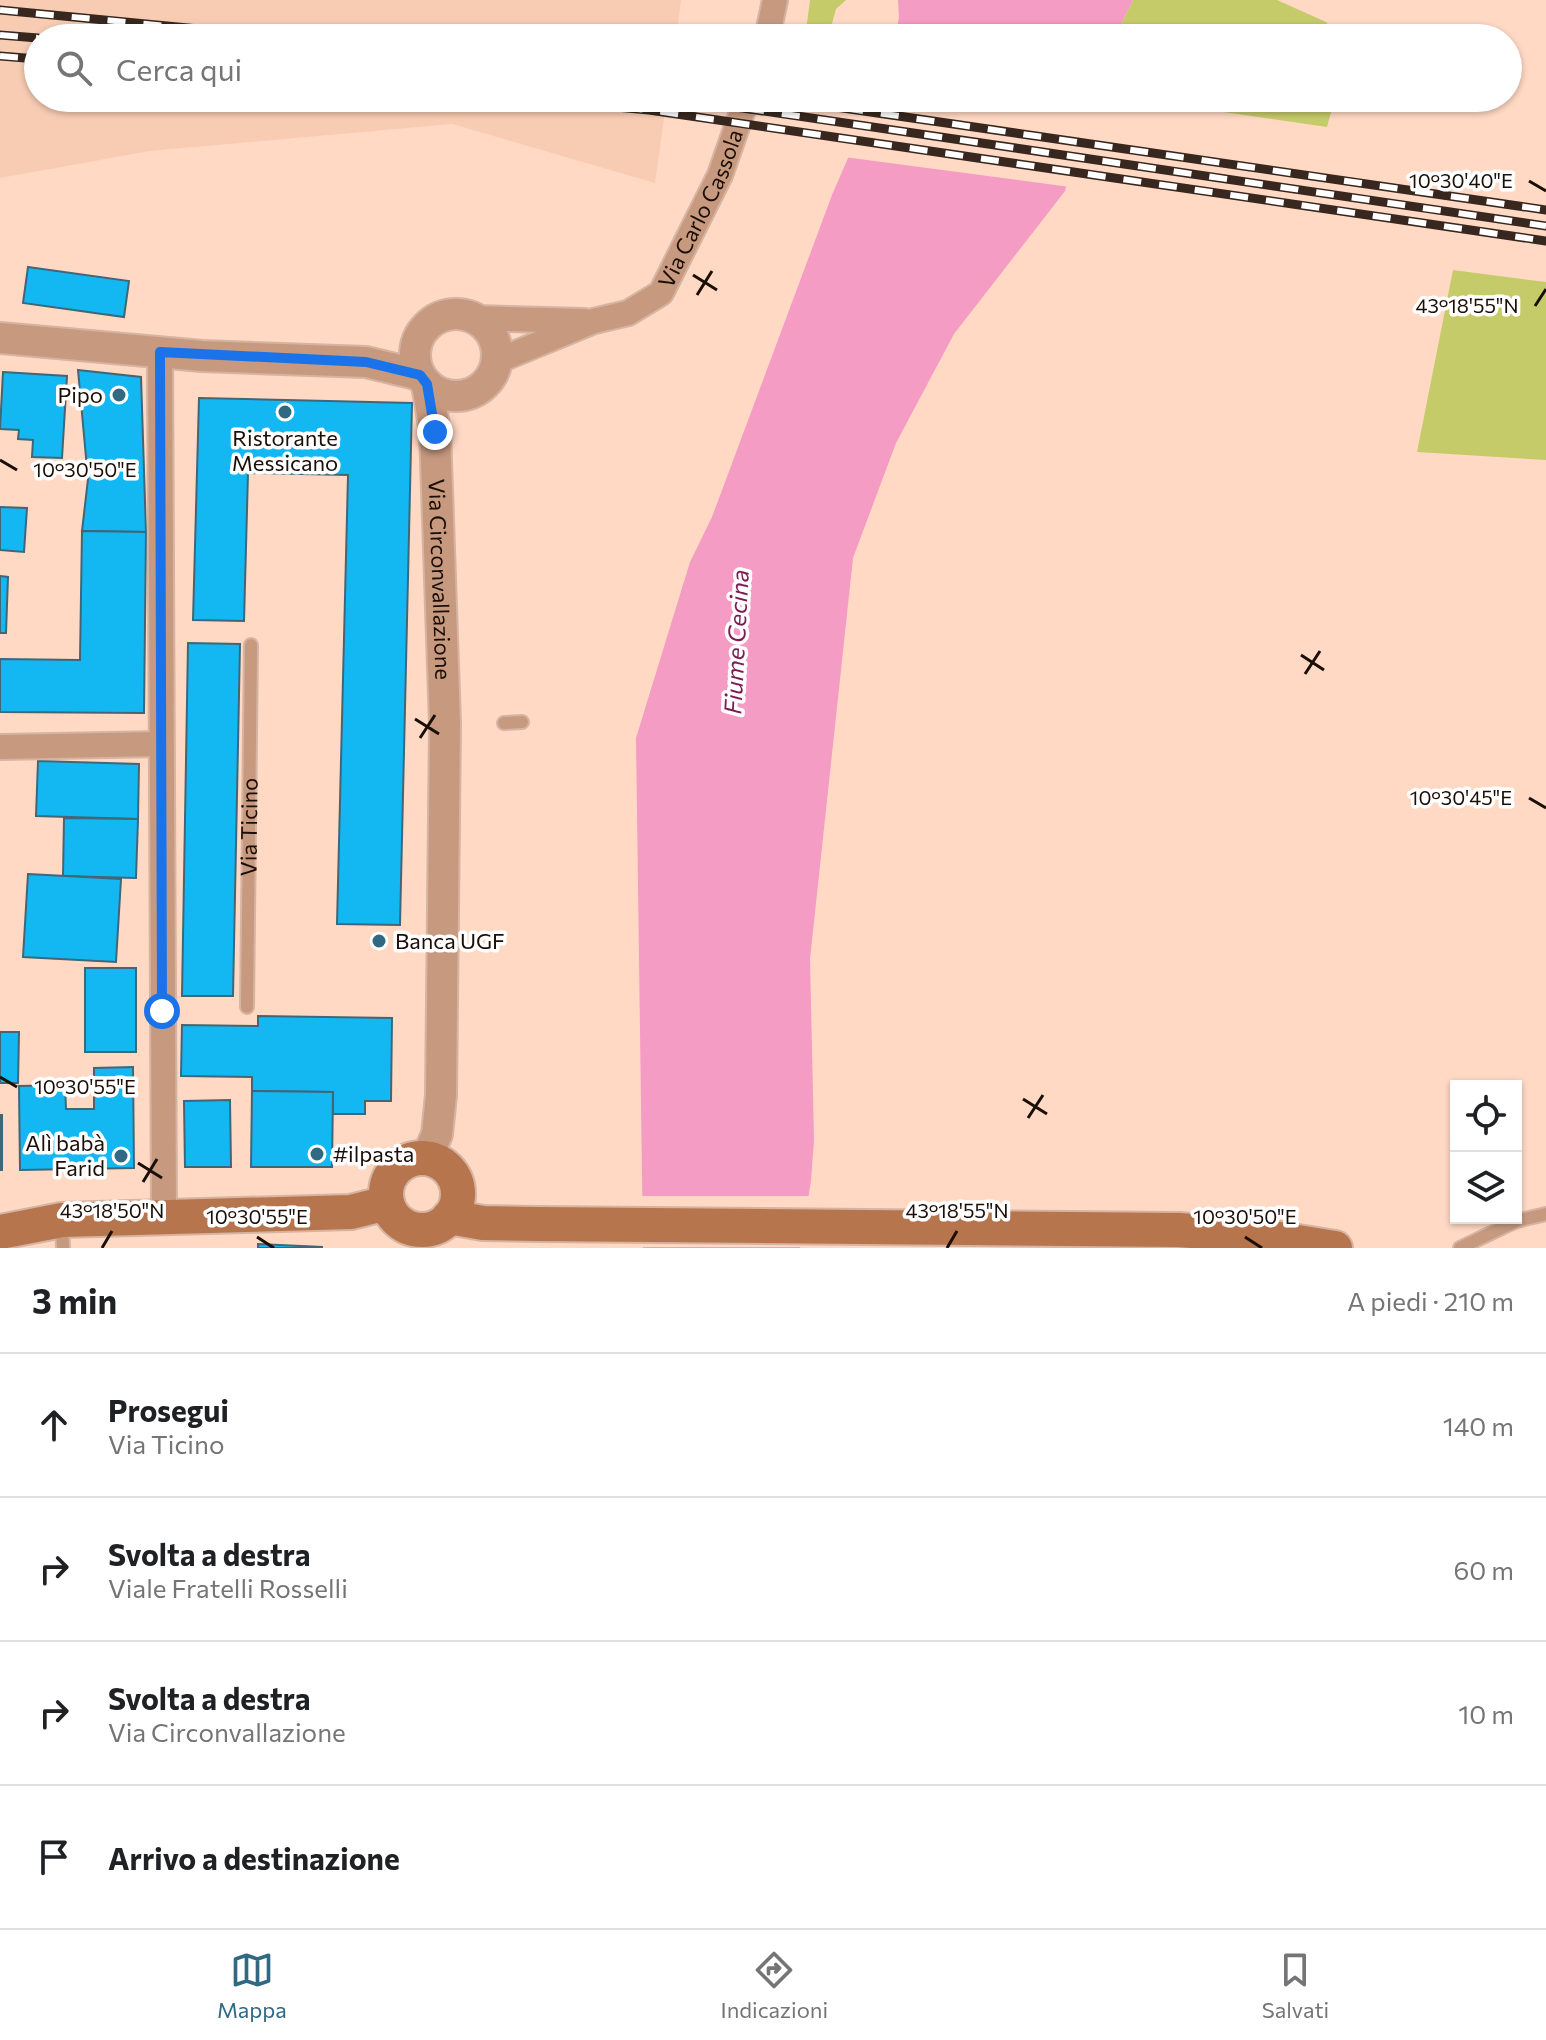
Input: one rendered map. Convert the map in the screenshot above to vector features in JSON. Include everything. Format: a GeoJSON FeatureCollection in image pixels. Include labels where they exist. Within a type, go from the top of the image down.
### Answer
{"type":"FeatureCollection","features":[{"type":"Feature","properties":{"kind":"main road"},"geometry":{"type":"LineString","coordinates":[[415,1158],[427,1158],[447,1167],[457,1186],[458,1197],[449,1217],[441,1225],[419,1230],[398,1221],[387,1203],[386,1191],[395,1170],[415,1158]]}},
{"type":"Feature","properties":{"kind":"main road"},"geometry":{"type":"LineString","coordinates":[[0,1232],[62,1234],[164,1216],[351,1212],[387,1203]]}},
{"type":"Feature","properties":{"kind":"main road"},"geometry":{"type":"LineString","coordinates":[[449,1217],[483,1223],[538,1224],[1016,1226],[1179,1230],[1273,1238],[1335,1248]]}},
{"type":"Feature","properties":{"kind":"main road"},"geometry":{"type":"LineString","coordinates":[[0,1239],[4,1248]]}},
{"type":"Feature","properties":{"kind":"street"},"geometry":{"type":"LineString","coordinates":[[770,24],[775,0]]}},
{"type":"Feature","properties":{"kind":"street","name":"Via Carlo Cassola"},"geometry":{"type":"LineString","coordinates":[[497,361],[594,321],[628,313],[661,293],[720,175],[742,112]]}},
{"type":"Feature","properties":{"kind":"street"},"geometry":{"type":"LineString","coordinates":[[0,338],[160,352],[366,362],[424,379],[449,396],[461,396],[485,384],[497,361],[492,336],[474,318],[460,314],[435,321],[418,342],[366,362]]}},
{"type":"Feature","properties":{"kind":"street","name":"Via Carlo Cassola"},"geometry":{"type":"LineString","coordinates":[[474,318],[594,321]]}},
{"type":"Feature","properties":{"kind":"street"},"geometry":{"type":"LineString","coordinates":[[418,342],[416,364],[424,379]]}},
{"type":"Feature","properties":{"kind":"street"},"geometry":{"type":"LineString","coordinates":[[160,352],[164,1216]]}},
{"type":"Feature","properties":{"kind":"street","name":"Via Circonvallazione"},"geometry":{"type":"LineString","coordinates":[[424,379],[435,432],[444,801],[441,1095],[437,1134],[427,1158]]}},
{"type":"Feature","properties":{"kind":"street"},"geometry":{"type":"LineString","coordinates":[[435,432],[461,396]]}},
{"type":"Feature","properties":{"kind":"street"},"geometry":{"type":"LineString","coordinates":[[0,747],[160,744]]}},
{"type":"Feature","properties":{"kind":"lane","name":"Via Ticino"},"geometry":{"type":"LineString","coordinates":[[247,1007],[251,645]]}},
{"type":"Feature","properties":{"kind":"lane"},"geometry":{"type":"LineString","coordinates":[[504,723],[522,722]]}},
{"type":"Feature","properties":{"kind":"lane"},"geometry":{"type":"LineString","coordinates":[[1460,1248],[1516,1221],[1546,1214]]}},
{"type":"Feature","properties":{"kind":"shaded area"},"geometry":{"type":"Polygon","coordinates":[[[0,0],[681,0],[678,24],[24,24],[24,112],[665,112],[655,183],[452,124],[150,151],[0,178],[0,0]]]}},
{"type":"Feature","properties":{"kind":"green space"},"geometry":{"type":"Polygon","coordinates":[[[810,0],[846,0],[836,9],[832,24],[807,24],[810,0]]]}},
{"type":"Feature","properties":{"kind":"green space"},"geometry":{"type":"Polygon","coordinates":[[[1133,0],[1277,0],[1328,24],[1121,24],[1133,0]]]}},
{"type":"Feature","properties":{"kind":"green space"},"geometry":{"type":"Polygon","coordinates":[[[1223,112],[1331,112],[1327,127],[1223,112]]]}},
{"type":"Feature","properties":{"kind":"green space"},"geometry":{"type":"Polygon","coordinates":[[[1453,270],[1546,282],[1546,460],[1417,452],[1453,270]]]}},
{"type":"Feature","properties":{"kind":"water"},"geometry":{"type":"Polygon","coordinates":[[[898,0],[1133,0],[1121,24],[898,24],[898,0]]]}},
{"type":"Feature","properties":{"kind":"water","name":"Fiume Cecina"},"geometry":{"type":"Polygon","coordinates":[[[868,112],[1086,112],[1065,191],[954,334],[896,443],[853,558],[810,959],[814,1140],[800,1248],[643,1248],[636,738],[690,562],[712,517],[832,195],[868,112]]]}},
{"type":"Feature","properties":{"kind":"pier"},"geometry":{"type":"Polygon","coordinates":[[[863,112],[1090,112],[1070,187],[844,157],[863,112]]]}},
{"type":"Feature","properties":{"kind":"pier"},"geometry":{"type":"Polygon","coordinates":[[[639,1196],[813,1196],[804,1247],[639,1247],[639,1196]]]}},
{"type":"Feature","properties":{"kind":"building"},"geometry":{"type":"Polygon","coordinates":[[[28,267],[129,281],[124,317],[23,303],[28,267]]]}},
{"type":"Feature","properties":{"kind":"building"},"geometry":{"type":"Polygon","coordinates":[[[78,370],[141,377],[146,532],[82,531],[88,479],[78,370]]]}},
{"type":"Feature","properties":{"kind":"building"},"geometry":{"type":"Polygon","coordinates":[[[3,372],[67,376],[62,458],[32,457],[33,440],[18,439],[19,430],[0,429],[3,372]]]}},
{"type":"Feature","properties":{"kind":"building"},"geometry":{"type":"Polygon","coordinates":[[[199,398],[412,403],[400,925],[337,924],[348,475],[248,473],[244,621],[193,620],[199,398]]]}},
{"type":"Feature","properties":{"kind":"building"},"geometry":{"type":"Polygon","coordinates":[[[0,507],[27,508],[24,552],[0,550],[0,507]]]}},
{"type":"Feature","properties":{"kind":"building"},"geometry":{"type":"Polygon","coordinates":[[[82,531],[146,532],[144,713],[0,712],[0,659],[80,660],[82,531]]]}},
{"type":"Feature","properties":{"kind":"building"},"geometry":{"type":"Polygon","coordinates":[[[0,576],[8,577],[6,633],[0,633],[0,576]]]}},
{"type":"Feature","properties":{"kind":"building"},"geometry":{"type":"Polygon","coordinates":[[[188,643],[240,644],[233,996],[182,996],[188,643]]]}},
{"type":"Feature","properties":{"kind":"building"},"geometry":{"type":"Polygon","coordinates":[[[38,761],[139,764],[138,819],[36,816],[38,761]]]}},
{"type":"Feature","properties":{"kind":"building"},"geometry":{"type":"Polygon","coordinates":[[[64,818],[138,819],[136,878],[63,876],[64,818]]]}},
{"type":"Feature","properties":{"kind":"building"},"geometry":{"type":"Polygon","coordinates":[[[28,874],[121,879],[116,962],[23,957],[28,874]]]}},
{"type":"Feature","properties":{"kind":"building"},"geometry":{"type":"Polygon","coordinates":[[[85,968],[136,968],[136,1052],[85,1052],[85,968]]]}},
{"type":"Feature","properties":{"kind":"building"},"geometry":{"type":"Polygon","coordinates":[[[258,1016],[392,1018],[391,1101],[365,1101],[365,1114],[333,1114],[333,1092],[252,1091],[252,1077],[181,1076],[182,1025],[258,1026],[258,1016]]]}},
{"type":"Feature","properties":{"kind":"building"},"geometry":{"type":"Polygon","coordinates":[[[0,1032],[19,1032],[18,1083],[0,1083],[0,1032]]]}},
{"type":"Feature","properties":{"kind":"building"},"geometry":{"type":"Polygon","coordinates":[[[133,1067],[134,1168],[20,1170],[19,1086],[65,1085],[66,1109],[94,1109],[94,1068],[133,1067]]]}},
{"type":"Feature","properties":{"kind":"building"},"geometry":{"type":"Polygon","coordinates":[[[252,1091],[333,1092],[332,1167],[251,1167],[252,1091]]]}},
{"type":"Feature","properties":{"kind":"building"},"geometry":{"type":"Polygon","coordinates":[[[230,1100],[231,1167],[185,1167],[184,1101],[230,1100]]]}},
{"type":"Feature","properties":{"kind":"building"},"geometry":{"type":"Polygon","coordinates":[[[2,1115],[2,1170],[0,1170],[2,1115]]]}},
{"type":"Feature","properties":{"kind":"building"},"geometry":{"type":"Polygon","coordinates":[[[258,1244],[322,1247],[322,1248],[258,1248],[258,1244]]]}},
{"type":"Feature","properties":{"kind":"railway"},"geometry":{"type":"LineString","coordinates":[[0,10],[146,24]]}},
{"type":"Feature","properties":{"kind":"railway"},"geometry":{"type":"LineString","coordinates":[[0,35],[24,37]]}},
{"type":"Feature","properties":{"kind":"railway"},"geometry":{"type":"LineString","coordinates":[[0,56],[24,58]]}},
{"type":"Feature","properties":{"kind":"railway"},"geometry":{"type":"LineString","coordinates":[[663,112],[1546,241]]}},
{"type":"Feature","properties":{"kind":"railway"},"geometry":{"type":"LineString","coordinates":[[770,112],[1546,226]]}},
{"type":"Feature","properties":{"kind":"railway"},"geometry":{"type":"LineString","coordinates":[[870,112],[1546,210]]}},
{"type":"Feature","properties":{"kind":"place","name":"Pipo"},"geometry":{"type":"Point","coordinates":[119,395]}},
{"type":"Feature","properties":{"kind":"place","name":"Ristorante Messicano"},"geometry":{"type":"Point","coordinates":[285,412]}},
{"type":"Feature","properties":{"kind":"place","name":"Banca UGF"},"geometry":{"type":"Point","coordinates":[379,941]}},
{"type":"Feature","properties":{"kind":"place","name":"#ilpasta"},"geometry":{"type":"Point","coordinates":[317,1154]}},
{"type":"Feature","properties":{"kind":"place","name":"Alì babà Farid"},"geometry":{"type":"Point","coordinates":[121,1156]}},
{"type":"Feature","properties":{"kind":"route"},"geometry":{"type":"LineString","coordinates":[[162,1011],[160,352],[366,362],[420,375],[427,384],[435,432]]}}]}
